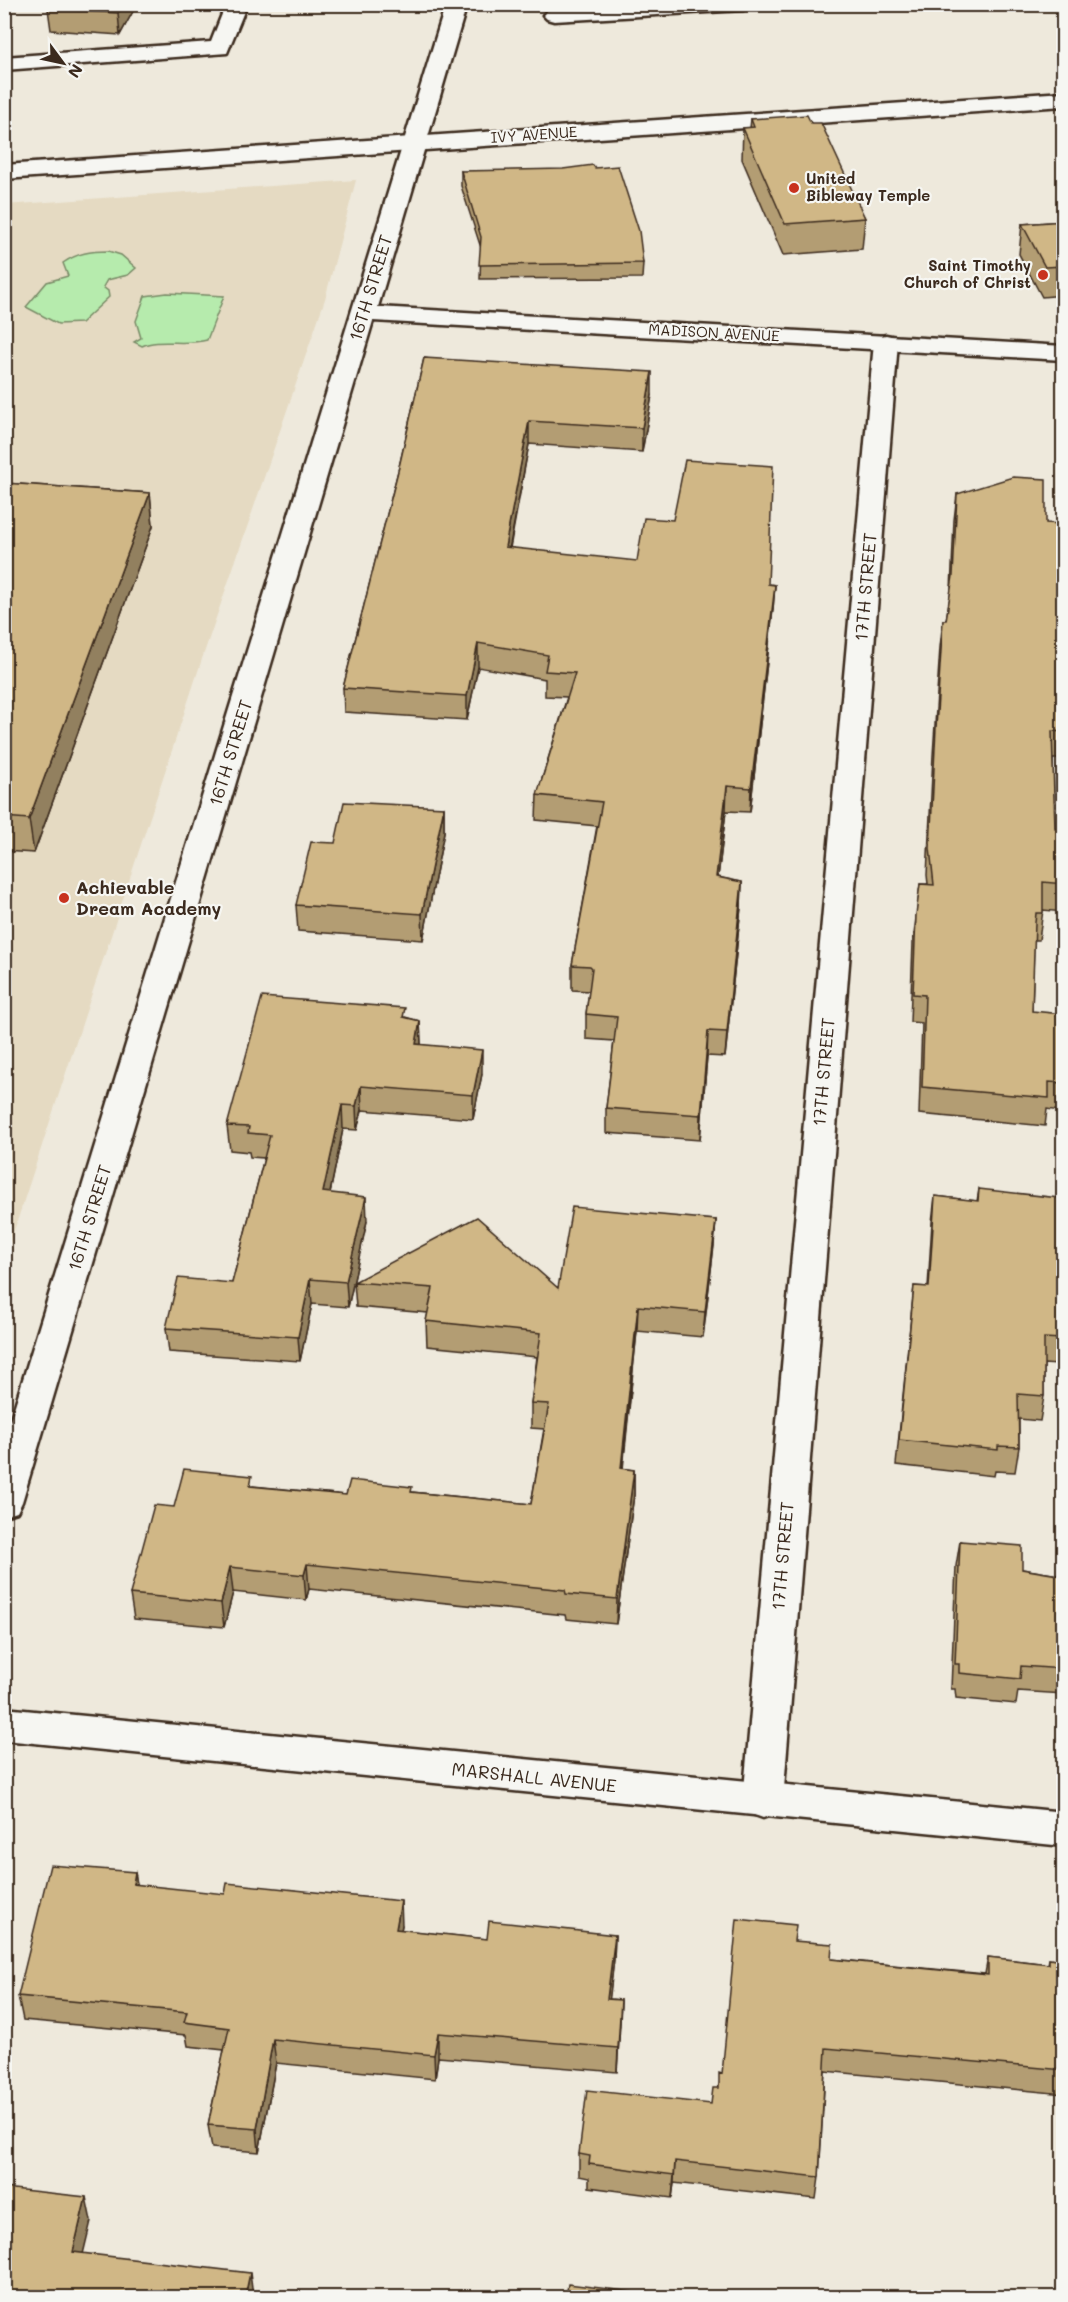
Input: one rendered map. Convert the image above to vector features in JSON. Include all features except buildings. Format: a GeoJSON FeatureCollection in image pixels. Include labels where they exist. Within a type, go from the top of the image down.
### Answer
{"type":"FeatureCollection","features":[{"type":"Feature","properties":{"kind":"street"},"geometry":{"type":"LineString","coordinates":[[4,64],[219,48],[237,4]]}},
{"type":"Feature","properties":{"kind":"street","name":"16TH STREET"},"geometry":{"type":"LineString","coordinates":[[4,1502],[458,4]]}},
{"type":"Feature","properties":{"kind":"street"},"geometry":{"type":"LineString","coordinates":[[554,15],[730,5]]}},
{"type":"Feature","properties":{"kind":"street","name":"IVY AVENUE"},"geometry":{"type":"LineString","coordinates":[[4,172],[1064,99]]}},
{"type":"Feature","properties":{"kind":"street","name":"MADISON AVENUE"},"geometry":{"type":"LineString","coordinates":[[364,313],[1064,353]]}},
{"type":"Feature","properties":{"kind":"street","name":"17TH STREET"},"geometry":{"type":"LineString","coordinates":[[764,1801],[886,342]]}},
{"type":"Feature","properties":{"kind":"street","name":"MARSHALL AVENUE"},"geometry":{"type":"LineString","coordinates":[[4,1724],[1064,1829]]}},
{"type":"Feature","properties":{"kind":"shaded area","name":"Achievable Dream Academy"},"geometry":{"type":"Polygon","coordinates":[[[356,180],[325,299],[203,656],[5,1258],[5,205],[356,180]]]}},
{"type":"Feature","properties":{"kind":"green space"},"geometry":{"type":"Polygon","coordinates":[[[108,251],[121,255],[136,268],[128,275],[107,280],[103,287],[108,291],[109,297],[81,323],[58,324],[26,307],[47,282],[68,276],[63,263],[84,253],[108,251]]]}},
{"type":"Feature","properties":{"kind":"green space"},"geometry":{"type":"Polygon","coordinates":[[[167,293],[224,296],[207,340],[142,346],[134,342],[141,338],[136,321],[145,296],[167,293]]]}},
{"type":"Feature","properties":{"kind":"place","name":"United Bibleway Temple"},"geometry":{"type":"Point","coordinates":[794,188]}},
{"type":"Feature","properties":{"kind":"place","name":"Saint Timothy Church of Christ"},"geometry":{"type":"Point","coordinates":[1043,275]}},
{"type":"Feature","properties":{"kind":"place","name":"Achievable Dream Academy"},"geometry":{"type":"Point","coordinates":[64,898]}}]}
